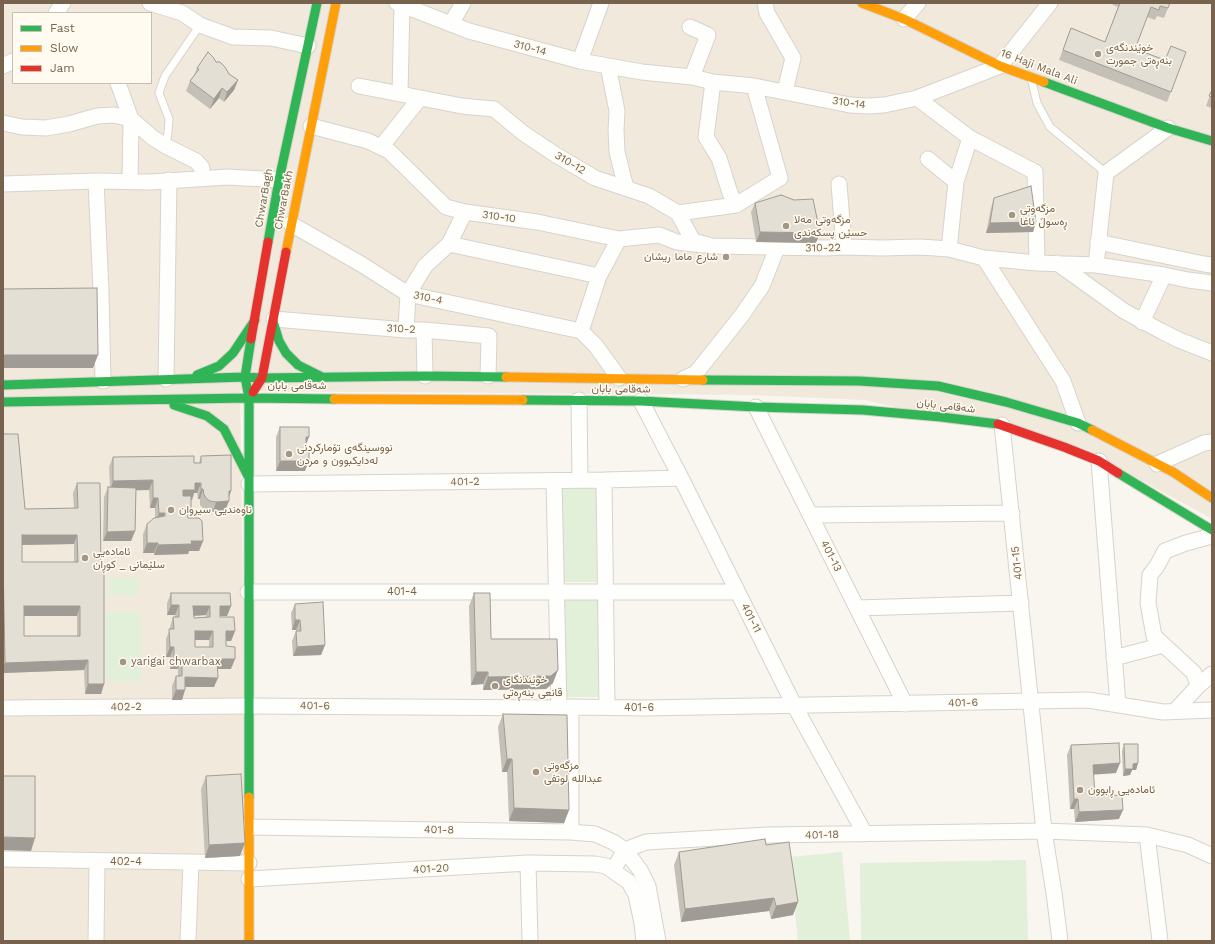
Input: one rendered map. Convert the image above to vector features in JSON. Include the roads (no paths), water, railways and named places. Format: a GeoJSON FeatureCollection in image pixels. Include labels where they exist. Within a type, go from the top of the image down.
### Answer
{"type":"FeatureCollection","features":[{"type":"Feature","properties":{"kind":"main road","name":"ChwarBagh"},"geometry":{"type":"LineString","coordinates":[[249,941],[249,398],[245,377],[280,180],[317,3]]}},
{"type":"Feature","properties":{"kind":"main road","name":"ChwarBakh"},"geometry":{"type":"LineString","coordinates":[[249,398],[262,378],[291,224],[336,3]]}},
{"type":"Feature","properties":{"kind":"main road","name":"16 Haji Mala Ali"},"geometry":{"type":"LineString","coordinates":[[862,3],[904,19],[1000,66],[1168,128],[1212,142]]}},
{"type":"Feature","properties":{"kind":"main road"},"geometry":{"type":"LineString","coordinates":[[190,378],[219,366],[233,353],[255,320]]}},
{"type":"Feature","properties":{"kind":"main road"},"geometry":{"type":"LineString","coordinates":[[274,320],[279,341],[286,353],[298,365],[322,377]]}},
{"type":"Feature","properties":{"kind":"main road","name":"شەقامی بابان"},"geometry":{"type":"LineString","coordinates":[[3,385],[190,378],[488,376],[859,381],[938,386],[1006,402],[1078,423],[1173,472],[1212,498]]}},
{"type":"Feature","properties":{"kind":"main road","name":"شەقامی بابان"},"geometry":{"type":"LineString","coordinates":[[3,402],[249,398],[579,400],[641,401],[756,408],[862,410],[941,416],[1002,425],[1099,461],[1212,530]]}},
{"type":"Feature","properties":{"kind":"main road"},"geometry":{"type":"LineString","coordinates":[[159,400],[207,416],[224,429],[248,481]]}},
{"type":"Feature","properties":{"kind":"street"},"geometry":{"type":"LineString","coordinates":[[57,12],[63,3]]}},
{"type":"Feature","properties":{"kind":"street"},"geometry":{"type":"LineString","coordinates":[[150,3],[182,13],[200,25],[233,37],[270,38],[308,46]]}},
{"type":"Feature","properties":{"kind":"street"},"geometry":{"type":"LineString","coordinates":[[451,24],[463,3]]}},
{"type":"Feature","properties":{"kind":"street"},"geometry":{"type":"LineString","coordinates":[[580,61],[601,3]]}},
{"type":"Feature","properties":{"kind":"street"},"geometry":{"type":"LineString","coordinates":[[765,3],[767,13],[793,58],[785,91]]}},
{"type":"Feature","properties":{"kind":"street"},"geometry":{"type":"LineString","coordinates":[[904,19],[918,3]]}},
{"type":"Feature","properties":{"kind":"street"},"geometry":{"type":"LineString","coordinates":[[1000,66],[1050,3]]}},
{"type":"Feature","properties":{"kind":"street"},"geometry":{"type":"LineString","coordinates":[[399,4],[400,94]]}},
{"type":"Feature","properties":{"kind":"street","name":"310-14"},"geometry":{"type":"LineString","coordinates":[[399,4],[469,30],[521,46],[580,61],[642,72],[692,77],[713,82],[785,91],[850,105],[884,105],[917,98],[1000,66]]}},
{"type":"Feature","properties":{"kind":"street"},"geometry":{"type":"LineString","coordinates":[[690,27],[708,35],[692,77]]}},
{"type":"Feature","properties":{"kind":"street"},"geometry":{"type":"LineString","coordinates":[[3,66],[12,62]]}},
{"type":"Feature","properties":{"kind":"street"},"geometry":{"type":"LineString","coordinates":[[608,66],[617,112],[616,152],[626,188]]}},
{"type":"Feature","properties":{"kind":"street"},"geometry":{"type":"LineString","coordinates":[[713,82],[706,137],[719,158],[730,193],[736,205]]}},
{"type":"Feature","properties":{"kind":"street"},"geometry":{"type":"LineString","coordinates":[[118,84],[131,119],[130,182]]}},
{"type":"Feature","properties":{"kind":"street","name":"310-12"},"geometry":{"type":"LineString","coordinates":[[359,86],[462,106],[494,109],[524,133],[595,178],[649,196],[678,213]]}},
{"type":"Feature","properties":{"kind":"street"},"geometry":{"type":"LineString","coordinates":[[678,213],[736,205],[780,178],[754,86]]}},
{"type":"Feature","properties":{"kind":"street"},"geometry":{"type":"LineString","coordinates":[[382,147],[420,98]]}},
{"type":"Feature","properties":{"kind":"street"},"geometry":{"type":"LineString","coordinates":[[917,98],[970,138],[1035,172],[1037,263]]}},
{"type":"Feature","properties":{"kind":"street"},"geometry":{"type":"LineString","coordinates":[[3,123],[22,127],[46,128],[69,124],[97,116],[114,116],[131,119],[153,138],[196,161],[202,168],[202,178]]}},
{"type":"Feature","properties":{"kind":"street","name":"310-10"},"geometry":{"type":"LineString","coordinates":[[311,126],[368,141],[389,151],[446,207],[465,212],[537,222],[619,239],[659,235],[677,242],[712,246]]}},
{"type":"Feature","properties":{"kind":"street"},"geometry":{"type":"LineString","coordinates":[[1096,265],[1106,173],[1168,128]]}},
{"type":"Feature","properties":{"kind":"street"},"geometry":{"type":"LineString","coordinates":[[949,249],[956,182],[970,138]]}},
{"type":"Feature","properties":{"kind":"street"},"geometry":{"type":"LineString","coordinates":[[928,159],[956,182]]}},
{"type":"Feature","properties":{"kind":"street"},"geometry":{"type":"LineString","coordinates":[[3,184],[96,181],[130,182],[228,177],[280,180]]}},
{"type":"Feature","properties":{"kind":"street"},"geometry":{"type":"LineString","coordinates":[[166,379],[169,180]]}},
{"type":"Feature","properties":{"kind":"street"},"geometry":{"type":"LineString","coordinates":[[96,181],[104,381]]}},
{"type":"Feature","properties":{"kind":"street"},"geometry":{"type":"LineString","coordinates":[[839,184],[844,247]]}},
{"type":"Feature","properties":{"kind":"street"},"geometry":{"type":"LineString","coordinates":[[406,330],[408,294],[425,266],[448,244],[465,212]]}},
{"type":"Feature","properties":{"kind":"street","name":"310-22"},"geometry":{"type":"LineString","coordinates":[[678,213],[693,241],[712,246],[777,248],[920,247],[949,249],[984,258],[1037,263],[1096,265],[1212,283]]}},
{"type":"Feature","properties":{"kind":"street","name":"310-4"},"geometry":{"type":"LineString","coordinates":[[291,224],[408,294],[581,331]]}},
{"type":"Feature","properties":{"kind":"street"},"geometry":{"type":"LineString","coordinates":[[619,239],[599,276],[581,331],[596,346],[619,378]]}},
{"type":"Feature","properties":{"kind":"street"},"geometry":{"type":"LineString","coordinates":[[1098,242],[1212,265]]}},
{"type":"Feature","properties":{"kind":"street"},"geometry":{"type":"LineString","coordinates":[[448,244],[599,276]]}},
{"type":"Feature","properties":{"kind":"street"},"geometry":{"type":"LineString","coordinates":[[684,379],[696,373],[742,315],[762,286],[777,248]]}},
{"type":"Feature","properties":{"kind":"street"},"geometry":{"type":"LineString","coordinates":[[984,258],[1063,381],[1078,423]]}},
{"type":"Feature","properties":{"kind":"street"},"geometry":{"type":"LineString","coordinates":[[1057,263],[1124,311],[1142,322],[1212,354]]}},
{"type":"Feature","properties":{"kind":"street"},"geometry":{"type":"LineString","coordinates":[[1142,322],[1164,275]]}},
{"type":"Feature","properties":{"kind":"street"},"geometry":{"type":"LineString","coordinates":[[86,291],[101,291]]}},
{"type":"Feature","properties":{"kind":"street","name":"310-2"},"geometry":{"type":"LineString","coordinates":[[274,320],[489,336],[488,376]]}},
{"type":"Feature","properties":{"kind":"street"},"geometry":{"type":"LineString","coordinates":[[424,330],[424,376]]}},
{"type":"Feature","properties":{"kind":"street"},"geometry":{"type":"LineString","coordinates":[[579,400],[580,480]]}},
{"type":"Feature","properties":{"kind":"street","name":"401-11"},"geometry":{"type":"LineString","coordinates":[[641,401],[794,705],[865,834]]}},
{"type":"Feature","properties":{"kind":"street","name":"401-13"},"geometry":{"type":"LineString","coordinates":[[756,408],[905,704]]}},
{"type":"Feature","properties":{"kind":"street","name":"401-15"},"geometry":{"type":"LineString","coordinates":[[1002,425],[1044,831],[1060,941]]}},
{"type":"Feature","properties":{"kind":"street"},"geometry":{"type":"LineString","coordinates":[[1157,464],[1204,443],[1212,442]]}},
{"type":"Feature","properties":{"kind":"street"},"geometry":{"type":"LineString","coordinates":[[1099,461],[1118,705],[1163,712],[1212,710]]}},
{"type":"Feature","properties":{"kind":"street","name":"401-2"},"geometry":{"type":"LineString","coordinates":[[248,481],[554,481],[681,478]]}},
{"type":"Feature","properties":{"kind":"street"},"geometry":{"type":"LineString","coordinates":[[604,480],[607,708]]}},
{"type":"Feature","properties":{"kind":"street"},"geometry":{"type":"LineString","coordinates":[[554,481],[557,591],[565,708],[571,832]]}},
{"type":"Feature","properties":{"kind":"street"},"geometry":{"type":"LineString","coordinates":[[810,515],[1012,513]]}},
{"type":"Feature","properties":{"kind":"street"},"geometry":{"type":"LineString","coordinates":[[1198,686],[1194,673],[1154,636],[1148,603],[1150,575],[1165,551],[1186,543],[1212,536]]}},
{"type":"Feature","properties":{"kind":"street","name":"401-4"},"geometry":{"type":"LineString","coordinates":[[248,592],[737,592]]}},
{"type":"Feature","properties":{"kind":"street"},"geometry":{"type":"LineString","coordinates":[[857,608],[1021,604]]}},
{"type":"Feature","properties":{"kind":"street"},"geometry":{"type":"LineString","coordinates":[[1114,658],[1163,645]]}},
{"type":"Feature","properties":{"kind":"street"},"geometry":{"type":"LineString","coordinates":[[1175,711],[1198,686],[1212,674]]}},
{"type":"Feature","properties":{"kind":"street","name":"401-6"},"geometry":{"type":"LineString","coordinates":[[248,706],[607,708],[1088,700],[1118,705]]}},
{"type":"Feature","properties":{"kind":"street","name":"402-2"},"geometry":{"type":"LineString","coordinates":[[3,708],[248,706]]}},
{"type":"Feature","properties":{"kind":"street","name":"401-8"},"geometry":{"type":"LineString","coordinates":[[249,827],[571,832],[595,834],[613,842],[625,850]]}},
{"type":"Feature","properties":{"kind":"street","name":"401-18"},"geometry":{"type":"LineString","coordinates":[[625,850],[646,842],[768,836],[1044,831],[1147,834],[1188,845],[1212,856]]}},
{"type":"Feature","properties":{"kind":"street"},"geometry":{"type":"LineString","coordinates":[[1147,834],[1162,940]]}},
{"type":"Feature","properties":{"kind":"street"},"geometry":{"type":"LineString","coordinates":[[613,870],[625,850],[640,870],[648,886],[658,941]]}},
{"type":"Feature","properties":{"kind":"street"},"geometry":{"type":"LineString","coordinates":[[3,859],[3,871]]}},
{"type":"Feature","properties":{"kind":"street","name":"402-4"},"geometry":{"type":"LineString","coordinates":[[3,859],[97,862],[249,863]]}},
{"type":"Feature","properties":{"kind":"street"},"geometry":{"type":"LineString","coordinates":[[96,941],[97,862]]}},
{"type":"Feature","properties":{"kind":"street"},"geometry":{"type":"LineString","coordinates":[[188,941],[192,862]]}},
{"type":"Feature","properties":{"kind":"street"},"geometry":{"type":"LineString","coordinates":[[528,863],[530,941]]}},
{"type":"Feature","properties":{"kind":"street","name":"401-20"},"geometry":{"type":"LineString","coordinates":[[249,879],[528,863],[595,864],[606,866],[629,882],[636,895],[644,941]]}},
{"type":"Feature","properties":{"kind":"lane"},"geometry":{"type":"LineString","coordinates":[[166,146],[169,119],[159,93],[165,76],[200,25]]}},
{"type":"Feature","properties":{"kind":"lane"},"geometry":{"type":"LineString","coordinates":[[1031,78],[1037,103],[1050,127],[1106,173]]}},
{"type":"Feature","properties":{"kind":"place","name":"خوێندنگەی بنەڕەتی جمورت"},"geometry":{"type":"Point","coordinates":[1098,54]}},
{"type":"Feature","properties":{"kind":"place","name":"مزگەوتی ڕەسوڵ ئاغا"},"geometry":{"type":"Point","coordinates":[1012,215]}},
{"type":"Feature","properties":{"kind":"place","name":"مزگەوتی مەلا حسێن پسکەندی"},"geometry":{"type":"Point","coordinates":[786,226]}},
{"type":"Feature","properties":{"kind":"place","name":"شارع ماما ريشان"},"geometry":{"type":"Point","coordinates":[726,257]}},
{"type":"Feature","properties":{"kind":"place","name":"نووسینگەی تۆمارکردنی لەدایکبوون و مردن"},"geometry":{"type":"Point","coordinates":[289,454]}},
{"type":"Feature","properties":{"kind":"place","name":"ناوەندیی سیروان"},"geometry":{"type":"Point","coordinates":[171,510]}},
{"type":"Feature","properties":{"kind":"place","name":"ئامادەیی سلێمانی _ کوڕان"},"geometry":{"type":"Point","coordinates":[85,558]}},
{"type":"Feature","properties":{"kind":"place","name":"yarigai chwarbax"},"geometry":{"type":"Point","coordinates":[123,662]}},
{"type":"Feature","properties":{"kind":"place","name":"خوێندنگای قانعی بنەڕەتی"},"geometry":{"type":"Point","coordinates":[495,686]}},
{"type":"Feature","properties":{"kind":"place","name":"مزگەوتی عبداللە لوتفی"},"geometry":{"type":"Point","coordinates":[536,772]}},
{"type":"Feature","properties":{"kind":"place","name":"ئامادەیی ڕابوون"},"geometry":{"type":"Point","coordinates":[1080,790]}}]}
